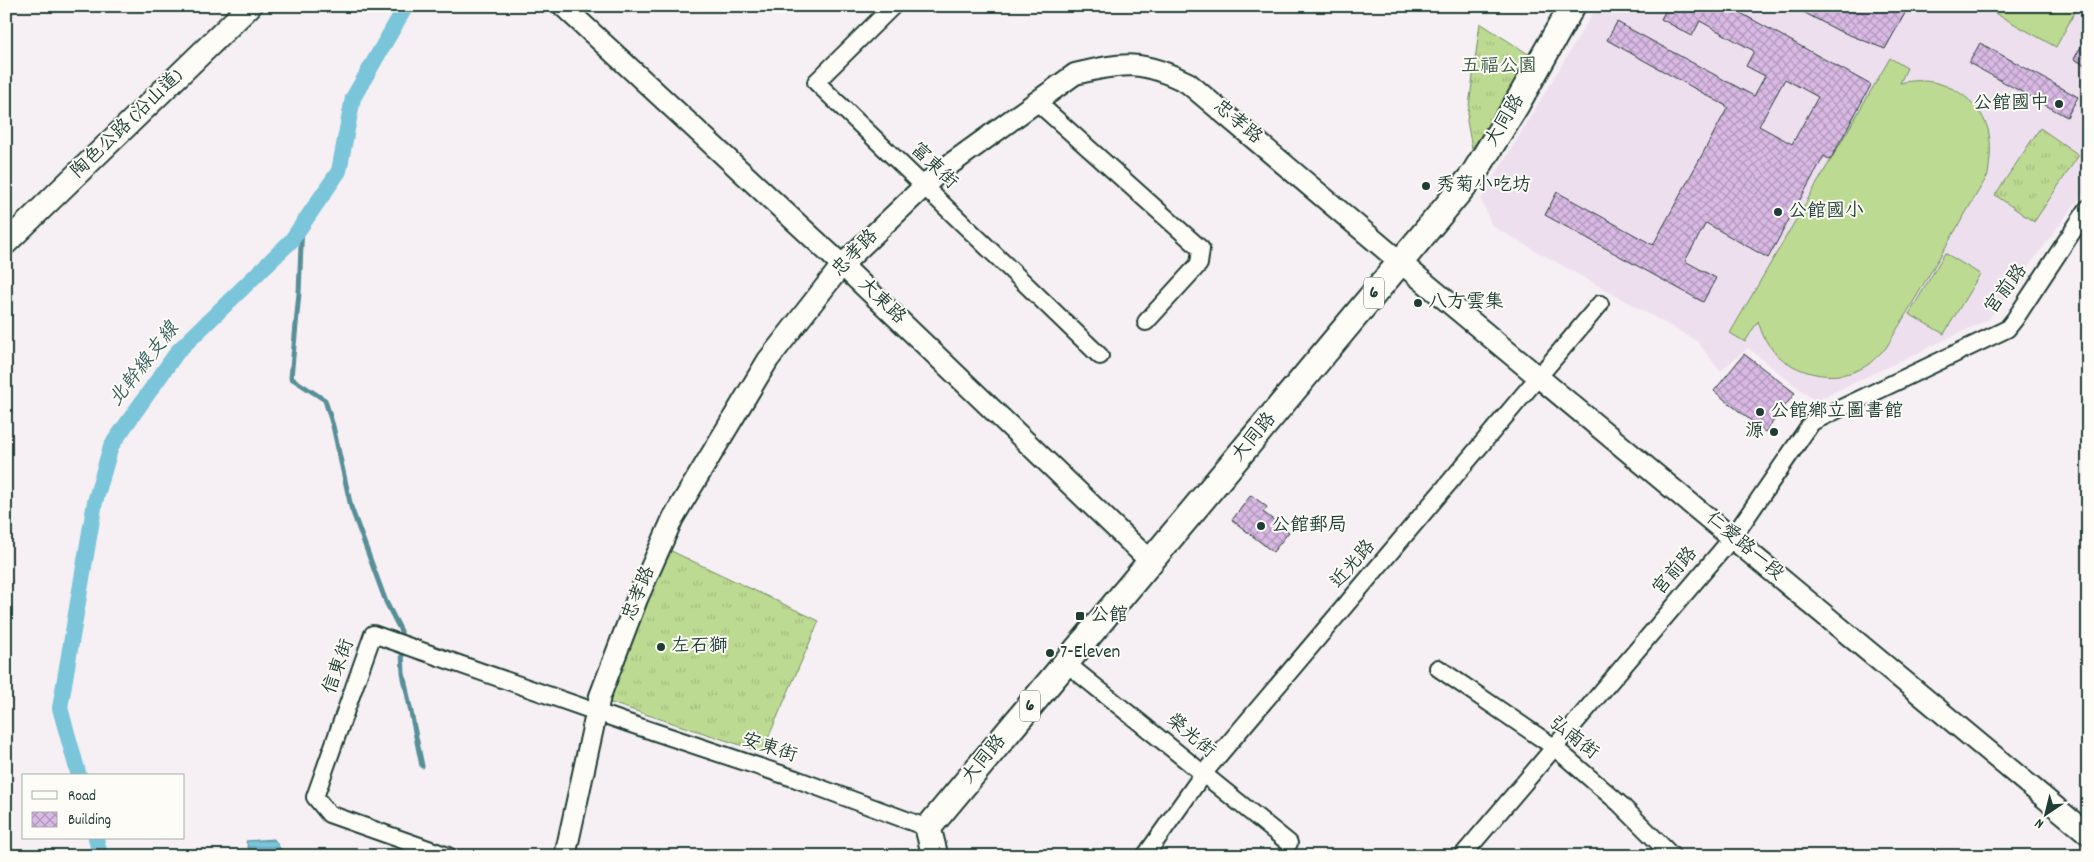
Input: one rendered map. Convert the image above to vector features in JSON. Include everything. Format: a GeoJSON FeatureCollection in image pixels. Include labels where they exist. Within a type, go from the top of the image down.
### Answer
{"type":"FeatureCollection","features":[{"type":"Feature","properties":{"kind":"main road","name":"陶色公路 (沿山道)"},"geometry":{"type":"LineString","coordinates":[[6,243],[250,6]]}},
{"type":"Feature","properties":{"kind":"main road","name":"大同路"},"geometry":{"type":"LineString","coordinates":[[928,828],[1473,175],[1515,107],[1572,6]]}},
{"type":"Feature","properties":{"kind":"main road"},"geometry":{"type":"LineString","coordinates":[[928,828],[935,856]]}},
{"type":"Feature","properties":{"kind":"street","name":"大東路"},"geometry":{"type":"LineString","coordinates":[[563,6],[842,264],[1151,562]]}},
{"type":"Feature","properties":{"kind":"street","name":"富東街"},"geometry":{"type":"LineString","coordinates":[[893,6],[816,82],[1100,356]]}},
{"type":"Feature","properties":{"kind":"street","name":"忠孝路"},"geometry":{"type":"LineString","coordinates":[[565,856],[600,696],[637,599],[673,518],[768,360],[842,264],[924,186],[938,173],[1075,74],[1133,64],[1162,70],[1188,82],[1400,262]]}},
{"type":"Feature","properties":{"kind":"street"},"geometry":{"type":"LineString","coordinates":[[1037,102],[1200,250],[1199,264],[1146,322]]}},
{"type":"Feature","properties":{"kind":"street","name":"宮前路"},"geometry":{"type":"LineString","coordinates":[[1462,856],[1733,537],[1812,422],[2006,329],[2015,319],[2088,208]]}},
{"type":"Feature","properties":{"kind":"street","name":"仁愛路一段"},"geometry":{"type":"LineString","coordinates":[[1400,262],[2088,834]]}},
{"type":"Feature","properties":{"kind":"street","name":"近光路"},"geometry":{"type":"LineString","coordinates":[[1145,856],[1203,774],[1600,304]]}},
{"type":"Feature","properties":{"kind":"street","name":"信東街"},"geometry":{"type":"LineString","coordinates":[[448,856],[329,814],[315,796],[373,634],[596,711]]}},
{"type":"Feature","properties":{"kind":"street","name":"榮光街"},"geometry":{"type":"LineString","coordinates":[[1066,663],[1289,843]]}},
{"type":"Feature","properties":{"kind":"street","name":"弘南街"},"geometry":{"type":"LineString","coordinates":[[1438,668],[1554,747],[1620,804],[1672,856]]}},
{"type":"Feature","properties":{"kind":"street","name":"安東街"},"geometry":{"type":"LineString","coordinates":[[596,711],[796,779],[928,828]]}},
{"type":"Feature","properties":{"kind":"shaded area","name":"公館國小"},"geometry":{"type":"Polygon","coordinates":[[[1597,6],[2088,6],[2088,187],[1989,319],[1815,401],[1748,348],[1720,371],[1697,341],[1492,226],[1481,199],[1597,6]]]}},
{"type":"Feature","properties":{"kind":"green space"},"geometry":{"type":"Polygon","coordinates":[[[1982,6],[2078,6],[2056,47],[1982,6]]]}},
{"type":"Feature","properties":{"kind":"green space","name":"五福公園"},"geometry":{"type":"Polygon","coordinates":[[[1480,23],[1533,57],[1514,90],[1472,148],[1467,121],[1480,23]]]}},
{"type":"Feature","properties":{"kind":"green space"},"geometry":{"type":"Polygon","coordinates":[[[1890,58],[1907,68],[1900,83],[1927,81],[1940,84],[1953,89],[1974,105],[1988,129],[1990,152],[1988,175],[1886,348],[1869,364],[1856,371],[1842,375],[1812,373],[1785,361],[1774,351],[1764,337],[1758,321],[1745,342],[1730,333],[1890,58]]]}},
{"type":"Feature","properties":{"kind":"green space"},"geometry":{"type":"Polygon","coordinates":[[[2040,128],[2079,155],[2034,222],[1995,195],[2040,128]]]}},
{"type":"Feature","properties":{"kind":"green space"},"geometry":{"type":"Polygon","coordinates":[[[1945,253],[1980,274],[1944,334],[1909,314],[1945,253]]]}},
{"type":"Feature","properties":{"kind":"green space"},"geometry":{"type":"Polygon","coordinates":[[[667,549],[819,621],[762,752],[608,702],[667,549]]]}},
{"type":"Feature","properties":{"kind":"water"},"geometry":{"type":"Polygon","coordinates":[[[274,839],[285,856],[251,856],[246,841],[274,839]]]}},
{"type":"Feature","properties":{"kind":"building"},"geometry":{"type":"Polygon","coordinates":[[[1668,6],[1728,6],[1871,85],[1830,160],[1824,156],[1768,258],[1706,223],[1685,261],[1716,278],[1703,302],[1545,215],[1557,192],[1653,245],[1728,107],[1607,40],[1617,22],[1754,96],[1765,76],[1746,66],[1754,51],[1700,21],[1692,36],[1661,19],[1668,6]],[[1785,79],[1759,126],[1792,144],[1818,97],[1785,79]]]}},
{"type":"Feature","properties":{"kind":"building"},"geometry":{"type":"Polygon","coordinates":[[[1792,6],[1909,6],[1885,49],[1837,30],[1792,6]]]}},
{"type":"Feature","properties":{"kind":"building"},"geometry":{"type":"Polygon","coordinates":[[[2088,34],[2088,67],[2074,59],[2088,34]]]}},
{"type":"Feature","properties":{"kind":"building"},"geometry":{"type":"Polygon","coordinates":[[[1980,43],[2078,97],[2067,117],[1969,63],[1980,43]]]}},
{"type":"Feature","properties":{"kind":"building","name":"公館鄉立圖書館"},"geometry":{"type":"Polygon","coordinates":[[[1744,354],[1795,393],[1765,432],[1714,391],[1744,354]]]}},
{"type":"Feature","properties":{"kind":"building","name":"公館郵局"},"geometry":{"type":"Polygon","coordinates":[[[1251,495],[1267,507],[1263,512],[1289,532],[1273,552],[1232,520],[1251,495]]]}},
{"type":"Feature","properties":{"kind":"waterway","name":"北幹線支線"},"geometry":{"type":"LineString","coordinates":[[78,774],[60,708],[95,502],[111,446],[178,351],[291,241],[339,171],[353,98],[406,6]]}},
{"type":"Feature","properties":{"kind":"waterway"},"geometry":{"type":"LineString","coordinates":[[302,223],[299,293],[291,378],[325,400],[333,426],[351,507],[386,602],[401,631],[403,673],[422,766]]}},
{"type":"Feature","properties":{"kind":"waterway","name":"北幹線支線"},"geometry":{"type":"LineString","coordinates":[[96,840],[100,856]]}},
{"type":"Feature","properties":{"kind":"place","name":"公館國中"},"geometry":{"type":"Point","coordinates":[2059,104]}},
{"type":"Feature","properties":{"kind":"place","name":"秀菊小吃坊"},"geometry":{"type":"Point","coordinates":[1426,186]}},
{"type":"Feature","properties":{"kind":"place","name":"公館國小"},"geometry":{"type":"Point","coordinates":[1778,212]}},
{"type":"Feature","properties":{"kind":"place","name":"八方雲集"},"geometry":{"type":"Point","coordinates":[1418,303]}},
{"type":"Feature","properties":{"kind":"place","name":"公館鄉立圖書館"},"geometry":{"type":"Point","coordinates":[1760,412]}},
{"type":"Feature","properties":{"kind":"place","name":"源"},"geometry":{"type":"Point","coordinates":[1774,432]}},
{"type":"Feature","properties":{"kind":"place","name":"公館郵局"},"geometry":{"type":"Point","coordinates":[1261,526]}},
{"type":"Feature","properties":{"kind":"place","name":"公館"},"geometry":{"type":"Point","coordinates":[1080,616]}},
{"type":"Feature","properties":{"kind":"place","name":"左石獅"},"geometry":{"type":"Point","coordinates":[661,647]}},
{"type":"Feature","properties":{"kind":"place","name":"7-Eleven"},"geometry":{"type":"Point","coordinates":[1050,653]}}]}
